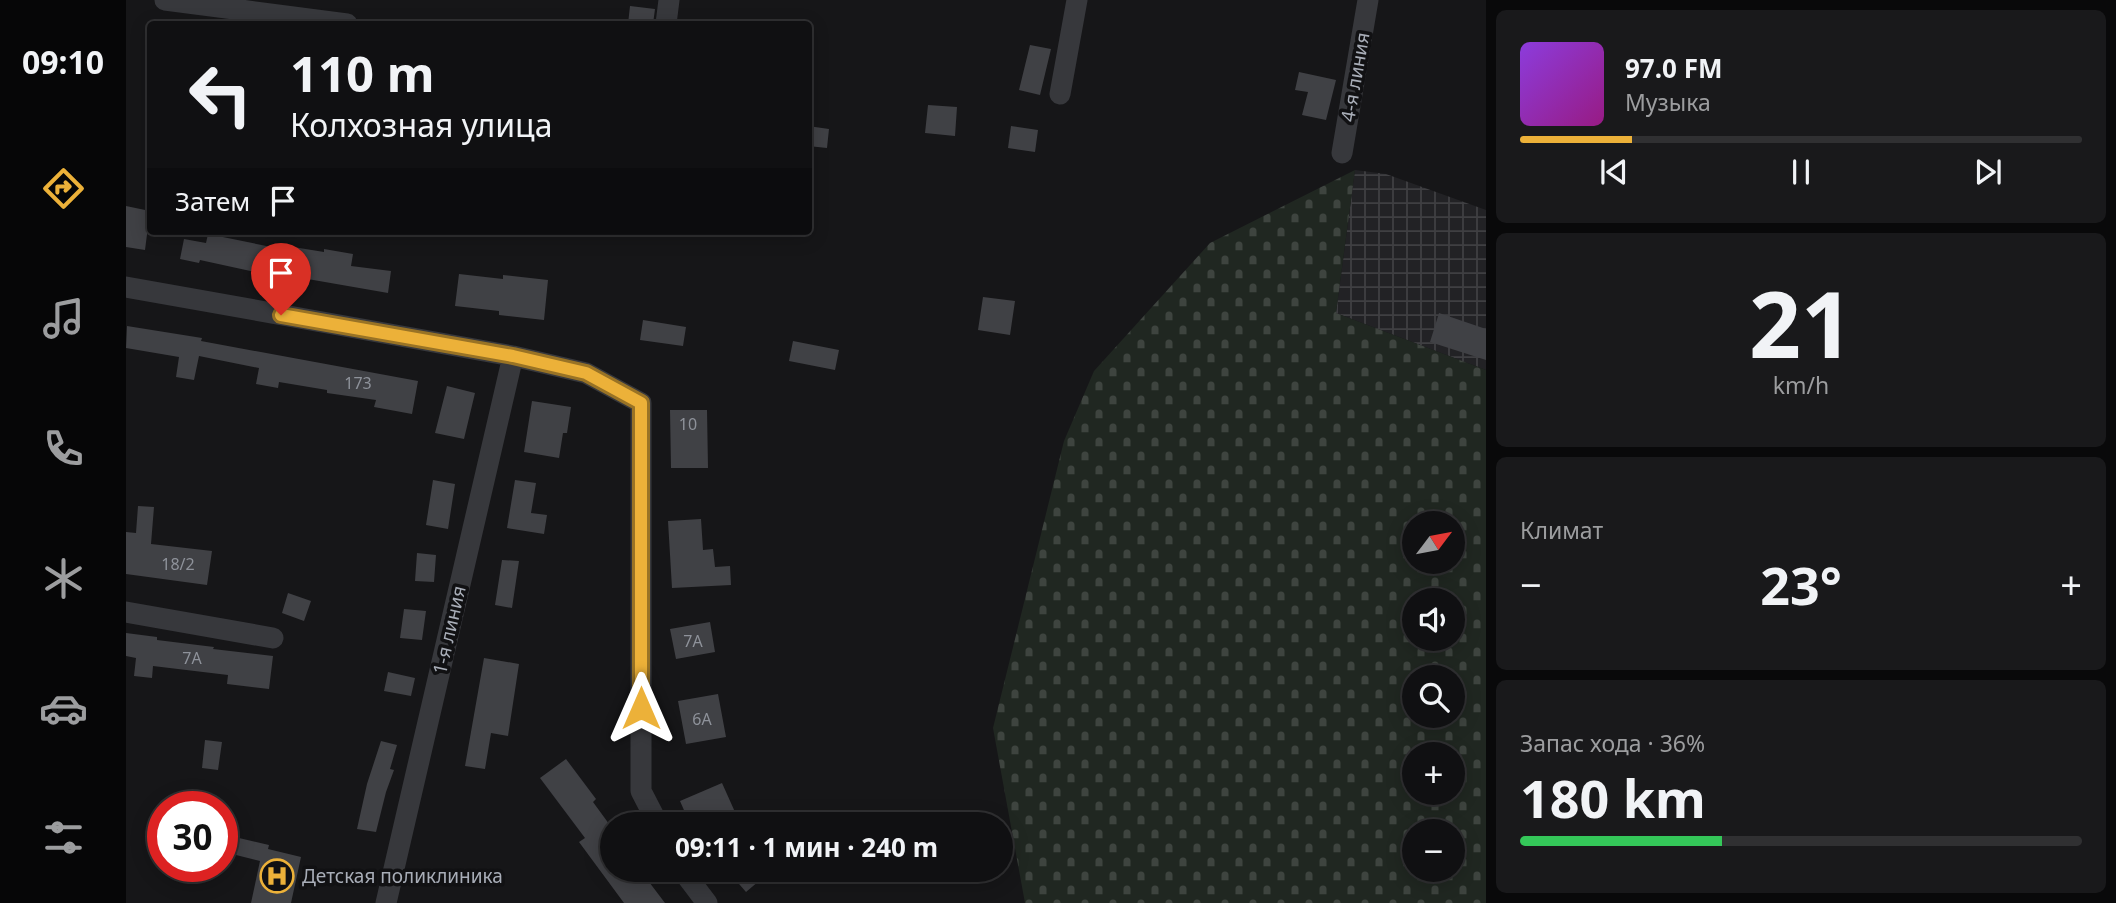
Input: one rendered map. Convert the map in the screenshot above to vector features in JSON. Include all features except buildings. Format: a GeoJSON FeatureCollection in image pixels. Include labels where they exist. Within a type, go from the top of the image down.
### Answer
{"type":"FeatureCollection","features":[{"type":"Feature","properties":{"kind":"street"},"geometry":{"type":"LineString","coordinates":[[165,0],[324,21]]}},
{"type":"Feature","properties":{"kind":"street"},"geometry":{"type":"LineString","coordinates":[[666,21],[669,0]]}},
{"type":"Feature","properties":{"kind":"street"},"geometry":{"type":"LineString","coordinates":[[1060,94],[1077,0]]}},
{"type":"Feature","properties":{"kind":"street","name":"4-я линия"},"geometry":{"type":"LineString","coordinates":[[1342,153],[1368,0]]}},
{"type":"Feature","properties":{"kind":"street"},"geometry":{"type":"LineString","coordinates":[[126,288],[513,356],[586,373],[641,403],[641,791],[652,812]]}},
{"type":"Feature","properties":{"kind":"street","name":"1-я линия"},"geometry":{"type":"LineString","coordinates":[[386,903],[513,356]]}},
{"type":"Feature","properties":{"kind":"street"},"geometry":{"type":"LineString","coordinates":[[126,612],[273,638]]}},
{"type":"Feature","properties":{"kind":"street"},"geometry":{"type":"LineString","coordinates":[[691,882],[707,903]]}},
{"type":"Feature","properties":{"kind":"shaded area"},"geometry":{"type":"Polygon","coordinates":[[[1355,170],[1386,174],[1486,210],[1486,370],[1336,313],[1355,170]]]}},
{"type":"Feature","properties":{"kind":"green space"},"geometry":{"type":"Polygon","coordinates":[[[1355,170],[1336,313],[1486,370],[1486,903],[1025,903],[1013,837],[1013,812],[1008,812],[993,728],[1064,441],[1094,371],[1210,243],[1355,170]]]}},
{"type":"Feature","properties":{"kind":"place","name":"Детская поликлиника"},"geometry":{"type":"Point","coordinates":[277,876]}},
{"type":"Feature","properties":{"kind":"route"},"geometry":{"type":"LineString","coordinates":[[281,315],[513,356],[586,373],[641,403],[641,708]]}}]}
